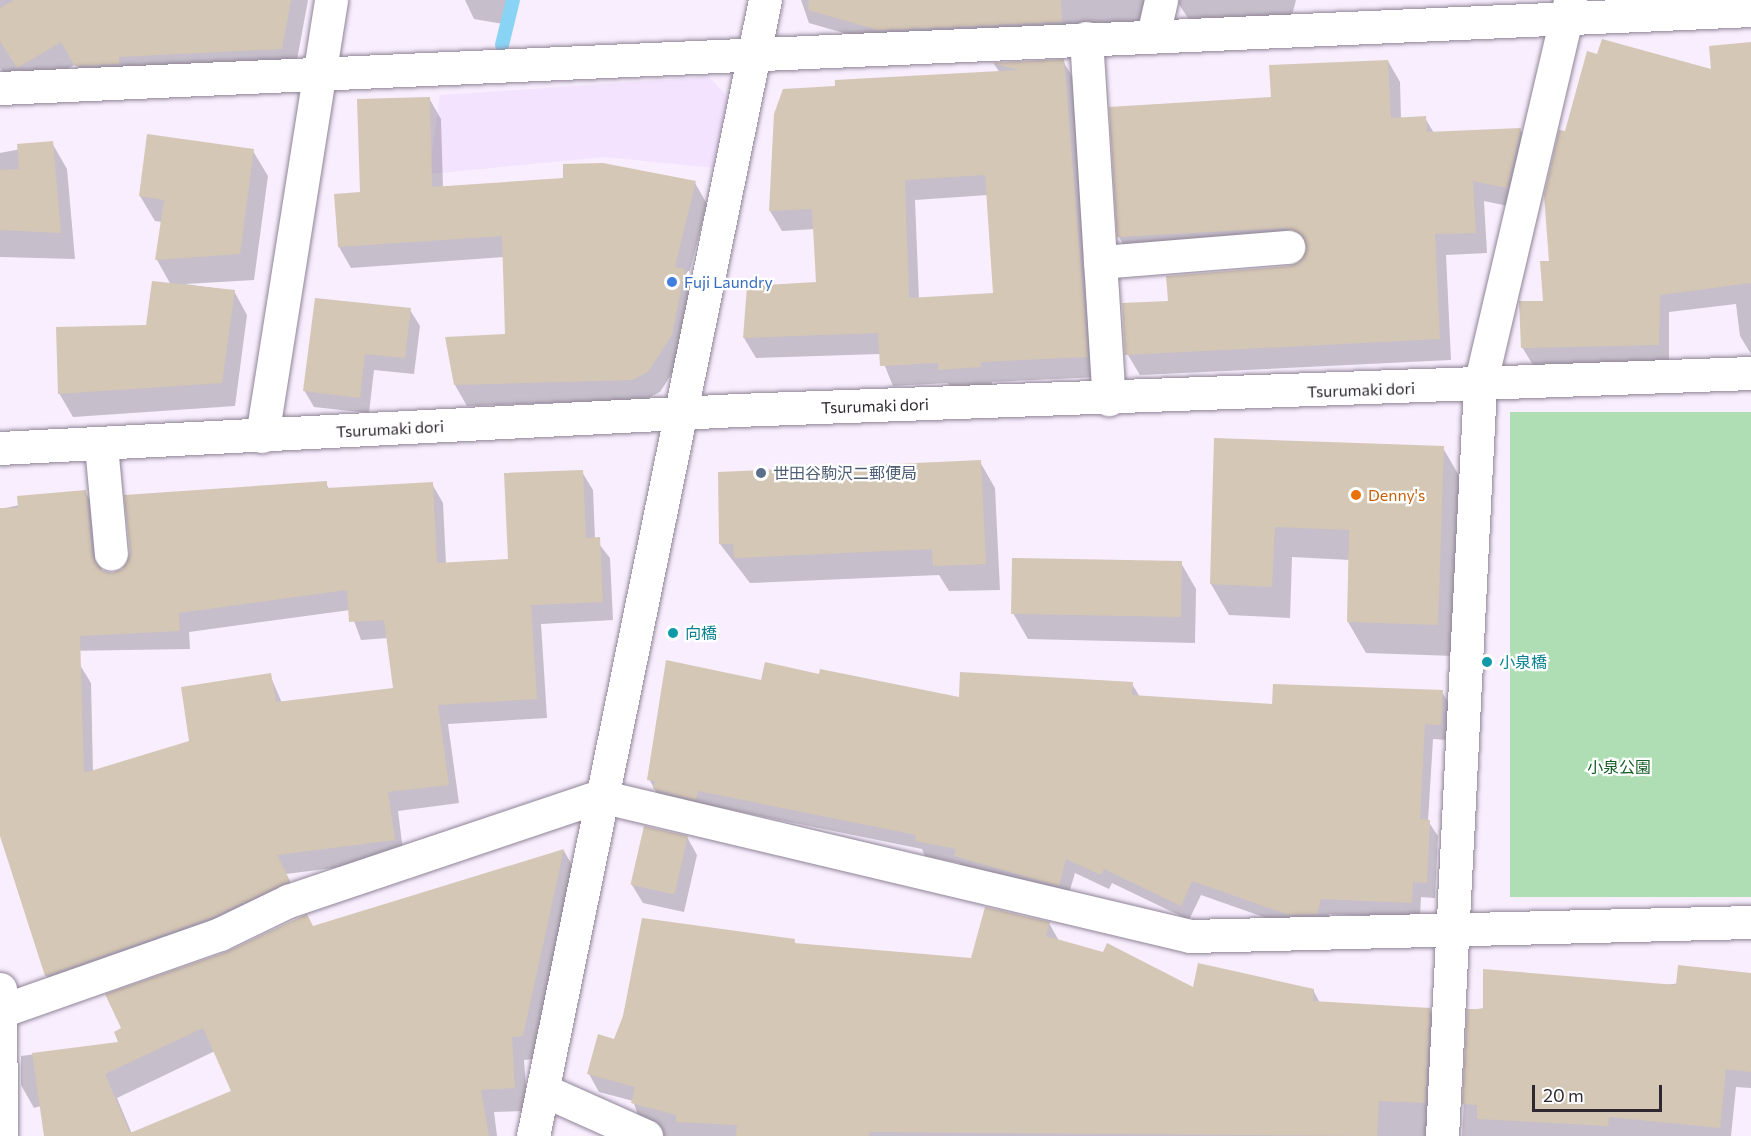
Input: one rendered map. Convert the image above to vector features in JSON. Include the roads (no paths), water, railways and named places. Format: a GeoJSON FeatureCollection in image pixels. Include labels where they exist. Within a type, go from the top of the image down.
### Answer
{"type":"FeatureCollection","features":[{"type":"Feature","properties":{"kind":"street"},"geometry":{"type":"LineString","coordinates":[[262,436],[331,0]]}},
{"type":"Feature","properties":{"kind":"street"},"geometry":{"type":"LineString","coordinates":[[533,1136],[600,796],[639,632],[680,413],[765,0]]}},
{"type":"Feature","properties":{"kind":"street"},"geometry":{"type":"LineString","coordinates":[[1153,35],[1161,0]]}},
{"type":"Feature","properties":{"kind":"street"},"geometry":{"type":"LineString","coordinates":[[0,88],[317,77],[755,52],[1153,35],[1568,9],[1751,10]]}},
{"type":"Feature","properties":{"kind":"street"},"geometry":{"type":"LineString","coordinates":[[1442,1136],[1448,930],[1480,385],[1568,9]]}},
{"type":"Feature","properties":{"kind":"street"},"geometry":{"type":"LineString","coordinates":[[1086,38],[1109,399]]}},
{"type":"Feature","properties":{"kind":"street"},"geometry":{"type":"LineString","coordinates":[[1100,262],[1288,247]]}},
{"type":"Feature","properties":{"kind":"street","name":"Tsurumaki dori"},"geometry":{"type":"LineString","coordinates":[[0,448],[101,445],[680,413],[1109,399],[1751,373]]}},
{"type":"Feature","properties":{"kind":"street"},"geometry":{"type":"LineString","coordinates":[[101,445],[111,554]]}},
{"type":"Feature","properties":{"kind":"street"},"geometry":{"type":"LineString","coordinates":[[1,1136],[2,999],[220,934],[288,901],[600,796],[1190,936],[1751,921]]}},
{"type":"Feature","properties":{"kind":"street"},"geometry":{"type":"LineString","coordinates":[[543,1090],[646,1136]]}},
{"type":"Feature","properties":{"kind":"waterway"},"geometry":{"type":"LineString","coordinates":[[502,45],[513,0]]}},
{"type":"Feature","properties":{"kind":"place","name":"Fuji Laundry"},"geometry":{"type":"Point","coordinates":[672,282]}},
{"type":"Feature","properties":{"kind":"place","name":"世田谷駒沢二郵便局"},"geometry":{"type":"Point","coordinates":[761,473]}},
{"type":"Feature","properties":{"kind":"place","name":"Denny's"},"geometry":{"type":"Point","coordinates":[1356,495]}},
{"type":"Feature","properties":{"kind":"place","name":"向橋"},"geometry":{"type":"Point","coordinates":[673,633]}},
{"type":"Feature","properties":{"kind":"place","name":"小泉橋"},"geometry":{"type":"Point","coordinates":[1487,662]}},
{"type":"Feature","properties":{"kind":"park label","name":"小泉公園"},"geometry":{"type":"Point","coordinates":[1619,767]}}]}
